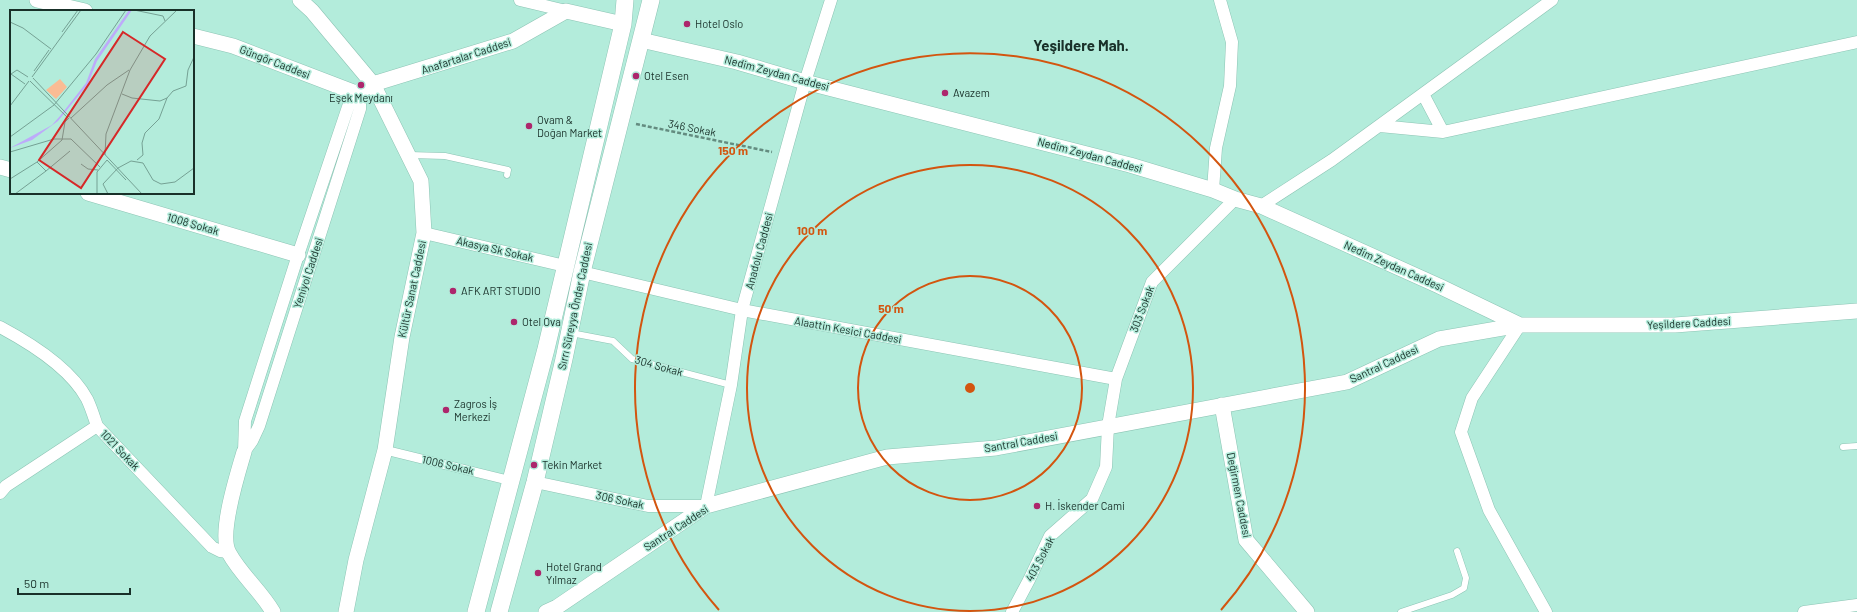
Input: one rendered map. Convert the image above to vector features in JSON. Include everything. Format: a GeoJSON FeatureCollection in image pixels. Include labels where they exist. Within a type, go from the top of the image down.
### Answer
{"type":"FeatureCollection","features":[{"type":"Feature","properties":{"kind":"main road","name":"Sırrı Süreyya Önder Caddesi"},"geometry":{"type":"LineString","coordinates":[[476,612],[546,349],[623,24],[625,0]]}},
{"type":"Feature","properties":{"kind":"main road","name":"Sırrı Süreyya Önder Caddesi"},"geometry":{"type":"LineString","coordinates":[[499,612],[534,482],[582,272],[619,121],[651,0]]}},
{"type":"Feature","properties":{"kind":"street"},"geometry":{"type":"LineString","coordinates":[[37,0],[81,10]]}},
{"type":"Feature","properties":{"kind":"street","name":"Kültür Sanat Caddesi"},"geometry":{"type":"LineString","coordinates":[[300,0],[312,11],[373,84],[421,181],[424,233],[402,337],[385,450],[356,560],[346,612]]}},
{"type":"Feature","properties":{"kind":"street"},"geometry":{"type":"LineString","coordinates":[[520,0],[623,24]]}},
{"type":"Feature","properties":{"kind":"street","name":"Anadolu Caddesi"},"geometry":{"type":"LineString","coordinates":[[706,506],[731,385],[742,310],[805,82],[831,0]]}},
{"type":"Feature","properties":{"kind":"street"},"geometry":{"type":"LineString","coordinates":[[1213,190],[1216,148],[1230,86],[1232,42],[1220,0]]}},
{"type":"Feature","properties":{"kind":"street"},"geometry":{"type":"LineString","coordinates":[[1261,206],[1332,160],[1552,0]]}},
{"type":"Feature","properties":{"kind":"street","name":"Anafartalar Caddesi"},"geometry":{"type":"LineString","coordinates":[[373,84],[513,41],[566,11]]}},
{"type":"Feature","properties":{"kind":"street","name":"Güngör Caddesi"},"geometry":{"type":"LineString","coordinates":[[194,36],[233,46],[356,93]]}},
{"type":"Feature","properties":{"kind":"street","name":"Nedim Zeydan Caddesi"},"geometry":{"type":"LineString","coordinates":[[641,40],[737,62],[805,82],[1130,165],[1213,190],[1261,206],[1439,286],[1520,325]]}},
{"type":"Feature","properties":{"kind":"street"},"geometry":{"type":"LineString","coordinates":[[1380,126],[1443,132],[1857,42]]}},
{"type":"Feature","properties":{"kind":"street"},"geometry":{"type":"LineString","coordinates":[[356,93],[373,84]]}},
{"type":"Feature","properties":{"kind":"street","name":"Yeniyol Caddesi"},"geometry":{"type":"LineString","coordinates":[[228,552],[226,540],[227,527],[231,499],[244,452],[246,421],[298,255],[348,107],[356,93],[360,97],[360,109],[259,426],[252,441],[244,452]]}},
{"type":"Feature","properties":{"kind":"street"},"geometry":{"type":"LineString","coordinates":[[1423,94],[1443,132]]}},
{"type":"Feature","properties":{"kind":"street"},"geometry":{"type":"LineString","coordinates":[[0,167],[10,170]]}},
{"type":"Feature","properties":{"kind":"street","name":"1008 Sokak"},"geometry":{"type":"LineString","coordinates":[[91,194],[298,255]]}},
{"type":"Feature","properties":{"kind":"street","name":"303 Sokak"},"geometry":{"type":"LineString","coordinates":[[1108,426],[1116,379],[1152,282],[1235,198]]}},
{"type":"Feature","properties":{"kind":"street","name":"Akasya Sk Sokak"},"geometry":{"type":"LineString","coordinates":[[424,233],[565,266]]}},
{"type":"Feature","properties":{"kind":"street","name":"Alaattin Kesici Caddesi"},"geometry":{"type":"LineString","coordinates":[[582,272],[742,310],[1116,379]]}},
{"type":"Feature","properties":{"kind":"street","name":"Yeşildere Caddesi"},"geometry":{"type":"LineString","coordinates":[[1520,325],[1675,325],[1857,311]]}},
{"type":"Feature","properties":{"kind":"street"},"geometry":{"type":"LineString","coordinates":[[1520,325],[1472,398],[1461,432],[1489,510],[1546,612]]}},
{"type":"Feature","properties":{"kind":"street","name":"Santral Caddesi"},"geometry":{"type":"LineString","coordinates":[[546,612],[557,607],[706,506],[887,457],[996,448],[1108,426],[1143,422],[1222,405],[1347,382],[1439,339],[1520,325]]}},
{"type":"Feature","properties":{"kind":"street"},"geometry":{"type":"LineString","coordinates":[[0,327],[59,365],[72,378],[88,400],[97,426]]}},
{"type":"Feature","properties":{"kind":"street","name":"Değirmen Caddesi"},"geometry":{"type":"LineString","coordinates":[[1222,405],[1246,540],[1307,612]]}},
{"type":"Feature","properties":{"kind":"street","name":"1021 Sokak"},"geometry":{"type":"LineString","coordinates":[[2,489],[97,426],[212,547],[220,551],[228,552]]}},
{"type":"Feature","properties":{"kind":"street","name":"403 Sokak"},"geometry":{"type":"LineString","coordinates":[[1012,612],[1030,580],[1050,536],[1092,499],[1106,467],[1108,426]]}},
{"type":"Feature","properties":{"kind":"street","name":"1006 Sokak"},"geometry":{"type":"LineString","coordinates":[[385,450],[511,480]]}},
{"type":"Feature","properties":{"kind":"street","name":"306 Sokak"},"geometry":{"type":"LineString","coordinates":[[534,482],[648,506],[706,506]]}},
{"type":"Feature","properties":{"kind":"street"},"geometry":{"type":"LineString","coordinates":[[228,552],[273,612]]}},
{"type":"Feature","properties":{"kind":"street"},"geometry":{"type":"LineString","coordinates":[[1804,612],[1857,605]]}},
{"type":"Feature","properties":{"kind":"lane"},"geometry":{"type":"LineString","coordinates":[[409,155],[445,156],[484,164],[508,170],[507,176]]}},
{"type":"Feature","properties":{"kind":"lane","name":"304 Sokak"},"geometry":{"type":"LineString","coordinates":[[569,332],[612,341],[632,359],[731,385]]}},
{"type":"Feature","properties":{"kind":"lane"},"geometry":{"type":"LineString","coordinates":[[1843,447],[1857,446]]}},
{"type":"Feature","properties":{"kind":"lane"},"geometry":{"type":"LineString","coordinates":[[1401,612],[1452,595],[1464,588],[1466,578],[1457,551]]}},
{"type":"Feature","properties":{"kind":"path","name":"346 Sokak"},"geometry":{"type":"LineString","coordinates":[[619,121],[785,155]]}},
{"type":"Feature","properties":{"kind":"place","name":"Hotel Oslo"},"geometry":{"type":"Point","coordinates":[687,24]}},
{"type":"Feature","properties":{"kind":"place","name":"Otel Esen"},"geometry":{"type":"Point","coordinates":[636,76]}},
{"type":"Feature","properties":{"kind":"place","name":"Eşek Meydanı"},"geometry":{"type":"Point","coordinates":[361,85]}},
{"type":"Feature","properties":{"kind":"place","name":"Avazem"},"geometry":{"type":"Point","coordinates":[945,93]}},
{"type":"Feature","properties":{"kind":"place","name":"Ovam & Doğan Market"},"geometry":{"type":"Point","coordinates":[529,126]}},
{"type":"Feature","properties":{"kind":"place","name":"AFK ART STUDIO"},"geometry":{"type":"Point","coordinates":[453,291]}},
{"type":"Feature","properties":{"kind":"place","name":"Otel Ova"},"geometry":{"type":"Point","coordinates":[514,322]}},
{"type":"Feature","properties":{"kind":"place","name":"Zagros İş Merkezi"},"geometry":{"type":"Point","coordinates":[446,410]}},
{"type":"Feature","properties":{"kind":"place","name":"Tekin Market"},"geometry":{"type":"Point","coordinates":[534,465]}},
{"type":"Feature","properties":{"kind":"place","name":"H. İskender Cami"},"geometry":{"type":"Point","coordinates":[1037,506]}},
{"type":"Feature","properties":{"kind":"place","name":"Hotel Grand Yılmaz"},"geometry":{"type":"Point","coordinates":[538,573]}},
{"type":"Feature","properties":{"kind":"district","name":"Yeşildere Mah."},"geometry":{"type":"Point","coordinates":[1081,46]}}]}
